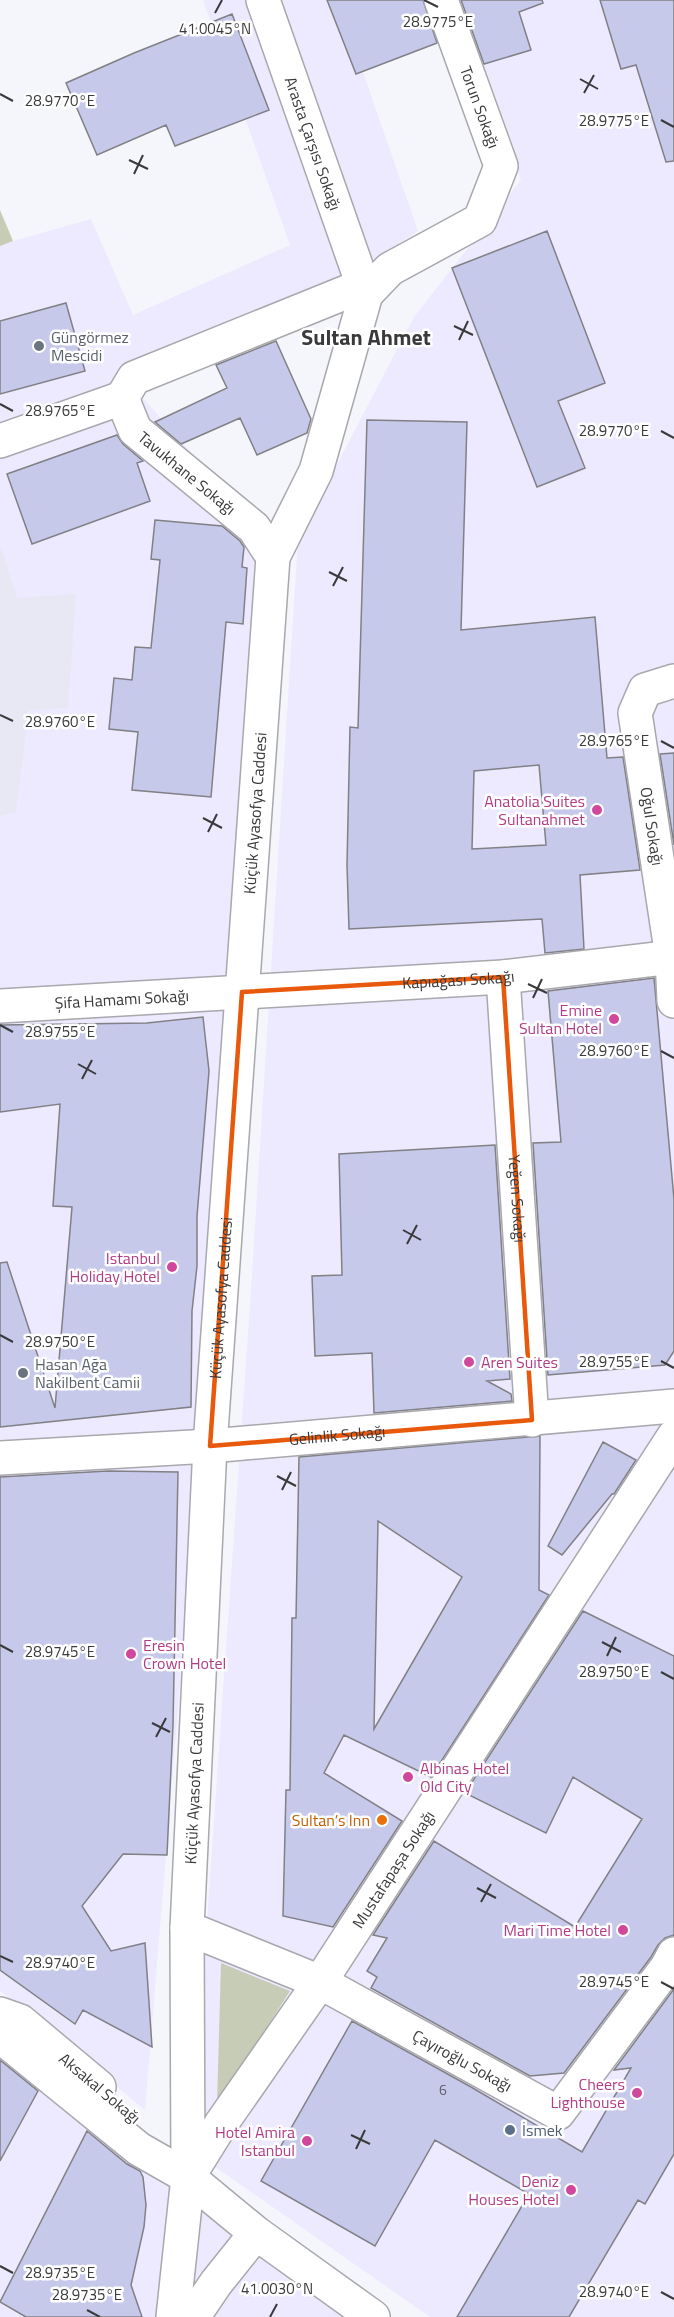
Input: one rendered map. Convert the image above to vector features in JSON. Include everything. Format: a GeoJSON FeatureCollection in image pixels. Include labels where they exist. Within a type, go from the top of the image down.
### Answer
{"type":"FeatureCollection","features":[{"type":"Feature","properties":{"kind":"street","name":"Arasta Çarşısı Sokağı"},"geometry":{"type":"LineString","coordinates":[[263,0],[365,289]]}},
{"type":"Feature","properties":{"kind":"street","name":"Torun Sokağı"},"geometry":{"type":"LineString","coordinates":[[365,289],[390,269],[480,220],[501,166],[441,0]]}},
{"type":"Feature","properties":{"kind":"street"},"geometry":{"type":"LineString","coordinates":[[0,441],[122,398],[134,378],[365,289]]}},
{"type":"Feature","properties":{"kind":"street","name":"Küçük Ayasofya Caddesi"},"geometry":{"type":"LineString","coordinates":[[173,2317],[188,2177],[187,1928],[210,1446],[273,557],[316,471],[365,289]]}},
{"type":"Feature","properties":{"kind":"street","name":"Tavukhane Sokağı"},"geometry":{"type":"LineString","coordinates":[[122,398],[135,430],[254,528],[273,557]]}},
{"type":"Feature","properties":{"kind":"street","name":"Oğul Sokağı"},"geometry":{"type":"LineString","coordinates":[[659,685],[635,713],[673,957],[674,1001]]}},
{"type":"Feature","properties":{"kind":"street","name":"Kapıağası Sokağı"},"geometry":{"type":"LineString","coordinates":[[242,992],[503,977],[673,957]]}},
{"type":"Feature","properties":{"kind":"street","name":"Yeğen Sokağı"},"geometry":{"type":"LineString","coordinates":[[503,977],[532,1420]]}},
{"type":"Feature","properties":{"kind":"street","name":"Şifa Hamamı Sokağı"},"geometry":{"type":"LineString","coordinates":[[0,1006],[242,992]]}},
{"type":"Feature","properties":{"kind":"street","name":"Gelinlik Sokağı"},"geometry":{"type":"LineString","coordinates":[[0,1458],[210,1446],[674,1406]]}},
{"type":"Feature","properties":{"kind":"street","name":"Mustafapaşa Sokağı"},"geometry":{"type":"LineString","coordinates":[[188,2177],[221,2124],[320,1982],[674,1436]]}},
{"type":"Feature","properties":{"kind":"street","name":"Çayıroğlu Sokağı"},"geometry":{"type":"LineString","coordinates":[[187,1928],[320,1982],[558,2113],[667,1967],[674,1954]]}},
{"type":"Feature","properties":{"kind":"street","name":"Aksakal Sokağı"},"geometry":{"type":"LineString","coordinates":[[0,2014],[20,2021],[146,2127],[188,2177]]}},
{"type":"Feature","properties":{"kind":"street","name":"Aksakal Sokağı"},"geometry":{"type":"LineString","coordinates":[[0,2031],[10,2044],[139,2149],[188,2177],[256,2233],[373,2317]]}},
{"type":"Feature","properties":{"kind":"street"},"geometry":{"type":"LineString","coordinates":[[193,2317],[216,2283],[256,2233]]}},
{"type":"Feature","properties":{"kind":"highlighted area"},"geometry":{"type":"Polygon","coordinates":[[[503,977],[532,1420],[210,1446],[242,992],[503,977]]]}},
{"type":"Feature","properties":{"kind":"shaded area"},"geometry":{"type":"Polygon","coordinates":[[[203,0],[338,0],[418,231],[358,270],[296,295],[138,392],[256,528],[232,1051],[145,2110],[0,1991],[0,246],[91,219],[133,315],[290,245],[203,0]]]}},
{"type":"Feature","properties":{"kind":"shaded area"},"geometry":{"type":"Polygon","coordinates":[[[462,0],[674,0],[674,2317],[430,2317],[191,2150],[251,1291],[298,539],[414,317],[521,180],[462,0]]]}},
{"type":"Feature","properties":{"kind":"shaded area"},"geometry":{"type":"Polygon","coordinates":[[[0,544],[17,598],[76,594],[68,708],[29,710],[16,812],[0,816],[0,544]]]}},
{"type":"Feature","properties":{"kind":"shaded area"},"geometry":{"type":"Polygon","coordinates":[[[0,2048],[344,2317],[0,2317],[0,2048]]]}},
{"type":"Feature","properties":{"kind":"green space"},"geometry":{"type":"Polygon","coordinates":[[[0,210],[13,241],[0,246],[0,210]]]}},
{"type":"Feature","properties":{"kind":"green space"},"geometry":{"type":"Polygon","coordinates":[[[221,1963],[290,1991],[217,2106],[221,1963]]]}},
{"type":"Feature","properties":{"kind":"building"},"geometry":{"type":"Polygon","coordinates":[[[327,0],[423,0],[437,43],[356,74],[327,0]]]}},
{"type":"Feature","properties":{"kind":"building"},"geometry":{"type":"Polygon","coordinates":[[[461,0],[542,0],[543,3],[519,12],[531,50],[484,64],[461,0]]]}},
{"type":"Feature","properties":{"kind":"building"},"geometry":{"type":"Polygon","coordinates":[[[600,0],[674,0],[674,161],[666,162],[636,65],[621,69],[600,0]]]}},
{"type":"Feature","properties":{"kind":"building"},"geometry":{"type":"Polygon","coordinates":[[[232,14],[269,110],[175,146],[166,125],[97,155],[66,83],[232,14]]]}},
{"type":"Feature","properties":{"kind":"building"},"geometry":{"type":"Polygon","coordinates":[[[547,231],[605,383],[558,401],[585,468],[537,487],[452,268],[547,231]]]}},
{"type":"Feature","properties":{"kind":"building","name":"Güngörmez Mescidi"},"geometry":{"type":"Polygon","coordinates":[[[66,303],[85,371],[0,394],[0,321],[66,303]]]}},
{"type":"Feature","properties":{"kind":"building"},"geometry":{"type":"Polygon","coordinates":[[[276,341],[311,419],[307,433],[257,455],[240,418],[181,444],[155,422],[227,388],[216,365],[276,341]]]}},
{"type":"Feature","properties":{"kind":"building"},"geometry":{"type":"Polygon","coordinates":[[[367,420],[467,422],[461,630],[595,617],[607,758],[623,757],[640,870],[580,875],[584,949],[545,953],[542,919],[349,929],[347,865],[350,727],[358,728],[367,420]],[[539,765],[474,771],[472,849],[546,845],[539,765]]]}},
{"type":"Feature","properties":{"kind":"building"},"geometry":{"type":"Polygon","coordinates":[[[117,435],[123,444],[143,461],[137,463],[150,501],[32,544],[7,474],[117,435]]]}},
{"type":"Feature","properties":{"kind":"building"},"geometry":{"type":"Polygon","coordinates":[[[155,520],[222,526],[244,547],[242,567],[247,568],[243,624],[226,622],[211,797],[132,790],[138,732],[109,729],[114,678],[132,680],[135,647],[151,648],[160,560],[151,559],[155,520]]]}},
{"type":"Feature","properties":{"kind":"building"},"geometry":{"type":"Polygon","coordinates":[[[674,753],[674,845],[660,754],[674,753]]]}},
{"type":"Feature","properties":{"kind":"building"},"geometry":{"type":"Polygon","coordinates":[[[654,978],[674,1199],[674,1351],[665,1365],[548,1375],[533,1143],[561,1142],[548,991],[654,978]]]}},
{"type":"Feature","properties":{"kind":"building"},"geometry":{"type":"Polygon","coordinates":[[[203,1017],[209,1071],[197,1216],[197,1266],[192,1311],[191,1407],[0,1427],[0,1263],[7,1262],[55,1408],[72,1207],[53,1206],[60,1104],[0,1112],[0,1025],[147,1023],[203,1017]]]}},
{"type":"Feature","properties":{"kind":"building"},"geometry":{"type":"Polygon","coordinates":[[[495,1145],[510,1379],[487,1381],[511,1394],[512,1401],[374,1413],[372,1353],[315,1356],[312,1276],[342,1275],[339,1154],[495,1145]]]}},
{"type":"Feature","properties":{"kind":"building"},"geometry":{"type":"Polygon","coordinates":[[[540,1436],[539,1590],[549,1595],[431,1777],[344,1735],[324,1773],[402,1821],[333,1927],[283,1916],[286,1790],[290,1790],[292,1618],[296,1618],[299,1457],[540,1436]],[[378,1521],[374,1729],[462,1577],[378,1521]]]}},
{"type":"Feature","properties":{"kind":"building"},"geometry":{"type":"Polygon","coordinates":[[[603,1442],[636,1460],[614,1494],[562,1555],[548,1546],[603,1442]]]}},
{"type":"Feature","properties":{"kind":"building"},"geometry":{"type":"Polygon","coordinates":[[[108,1471],[178,1472],[173,1725],[167,1855],[123,1854],[82,1906],[111,1951],[145,1943],[152,2047],[83,2010],[75,2024],[0,1970],[0,1477],[108,1471]]]}},
{"type":"Feature","properties":{"kind":"building"},"geometry":{"type":"Polygon","coordinates":[[[583,1611],[674,1656],[674,1935],[665,1938],[658,1945],[564,2073],[530,2076],[371,1988],[377,1977],[367,1971],[387,1938],[373,1935],[434,1841],[575,1927],[642,1819],[573,1777],[546,1833],[465,1793],[583,1611]]]}},
{"type":"Feature","properties":{"kind":"building"},"geometry":{"type":"Polygon","coordinates":[[[674,1989],[674,2154],[645,2204],[638,2200],[569,2317],[457,2317],[529,2194],[435,2140],[375,2246],[261,2181],[352,2021],[582,2152],[631,2068],[614,2070],[674,1989]]]}},
{"type":"Feature","properties":{"kind":"building"},"geometry":{"type":"Polygon","coordinates":[[[0,2060],[38,2091],[0,2161],[0,2060]]]}},
{"type":"Feature","properties":{"kind":"building"},"geometry":{"type":"Polygon","coordinates":[[[87,2131],[127,2164],[140,2171],[143,2177],[146,2205],[144,2227],[131,2285],[142,2317],[26,2317],[0,2302],[87,2131]]]}},
{"type":"Feature","properties":{"kind":"place","name":"Güngörmez Mescidi"},"geometry":{"type":"Point","coordinates":[39,346]}},
{"type":"Feature","properties":{"kind":"place","name":"Anatolia Suites Sultanahmet"},"geometry":{"type":"Point","coordinates":[597,810]}},
{"type":"Feature","properties":{"kind":"place","name":"Emine Sultan Hotel"},"geometry":{"type":"Point","coordinates":[614,1019]}},
{"type":"Feature","properties":{"kind":"place","name":"Istanbul Holiday Hotel"},"geometry":{"type":"Point","coordinates":[172,1267]}},
{"type":"Feature","properties":{"kind":"place","name":"Aren Suites"},"geometry":{"type":"Point","coordinates":[469,1362]}},
{"type":"Feature","properties":{"kind":"place","name":"Hasan Ağa Nakilbent Camii"},"geometry":{"type":"Point","coordinates":[23,1373]}},
{"type":"Feature","properties":{"kind":"place","name":"Eresin Crown Hotel"},"geometry":{"type":"Point","coordinates":[131,1654]}},
{"type":"Feature","properties":{"kind":"place","name":"Albinas Hotel Old City"},"geometry":{"type":"Point","coordinates":[408,1777]}},
{"type":"Feature","properties":{"kind":"place","name":"Sultan’s Inn"},"geometry":{"type":"Point","coordinates":[382,1820]}},
{"type":"Feature","properties":{"kind":"place","name":"Mari Time Hotel"},"geometry":{"type":"Point","coordinates":[623,1930]}},
{"type":"Feature","properties":{"kind":"place","name":"Cheers Lighthouse"},"geometry":{"type":"Point","coordinates":[637,2093]}},
{"type":"Feature","properties":{"kind":"place","name":"İsmek"},"geometry":{"type":"Point","coordinates":[510,2130]}},
{"type":"Feature","properties":{"kind":"place","name":"Hotel Amira Istanbul"},"geometry":{"type":"Point","coordinates":[307,2141]}},
{"type":"Feature","properties":{"kind":"place","name":"Deniz Houses Hotel"},"geometry":{"type":"Point","coordinates":[571,2190]}},
{"type":"Feature","properties":{"kind":"district","name":"Sultan Ahmet"},"geometry":{"type":"Point","coordinates":[366,337]}}]}
